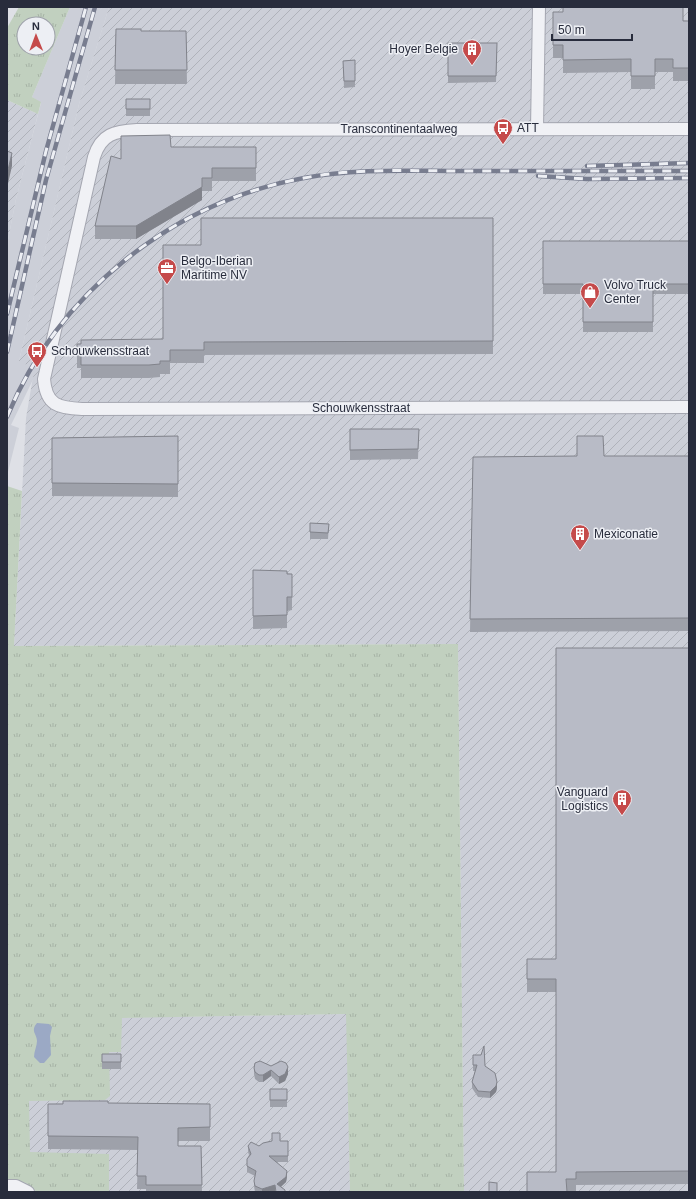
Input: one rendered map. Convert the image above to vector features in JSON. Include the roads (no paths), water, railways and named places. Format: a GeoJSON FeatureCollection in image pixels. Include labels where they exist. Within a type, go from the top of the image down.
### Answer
{"type":"FeatureCollection","features":[{"type":"Feature","properties":{"kind":"street"},"geometry":{"type":"LineString","coordinates":[[537,129],[539,7]]}},
{"type":"Feature","properties":{"kind":"street","name":"Transcontinentaalweg"},"geometry":{"type":"LineString","coordinates":[[110,134],[137,130],[689,129]]}},
{"type":"Feature","properties":{"kind":"street","name":"Schouwkensstraat"},"geometry":{"type":"LineString","coordinates":[[110,134],[101,142],[94,157],[44,378],[47,394],[57,405],[82,409],[689,407]]}},
{"type":"Feature","properties":{"kind":"street"},"geometry":{"type":"LineString","coordinates":[[7,1186],[16,1186],[28,1192]]}},
{"type":"Feature","properties":{"kind":"water"},"geometry":{"type":"Polygon","coordinates":[[[37,1023],[49,1024],[52,1027],[50,1036],[51,1055],[44,1063],[40,1063],[34,1057],[37,1039],[34,1028],[37,1023]]]}},
{"type":"Feature","properties":{"kind":"railway"},"geometry":{"type":"LineString","coordinates":[[7,314],[46,151],[86,7]]}},
{"type":"Feature","properties":{"kind":"railway"},"geometry":{"type":"LineString","coordinates":[[7,352],[46,180],[95,7]]}},
{"type":"Feature","properties":{"kind":"railway"},"geometry":{"type":"LineString","coordinates":[[587,166],[689,163]]}},
{"type":"Feature","properties":{"kind":"railway"},"geometry":{"type":"LineString","coordinates":[[7,417],[29,372],[56,331],[89,293],[125,260],[165,231],[209,208],[255,190],[304,178],[362,171],[689,171]]}},
{"type":"Feature","properties":{"kind":"railway"},"geometry":{"type":"LineString","coordinates":[[538,176],[587,179],[689,178]]}},
{"type":"Feature","properties":{"kind":"place","name":"Hoyer Belgie"},"geometry":{"type":"Point","coordinates":[472,66]}},
{"type":"Feature","properties":{"kind":"place","name":"ATT"},"geometry":{"type":"Point","coordinates":[503,145]}},
{"type":"Feature","properties":{"kind":"place","name":"Belgo-Iberian Maritime NV"},"geometry":{"type":"Point","coordinates":[167,285]}},
{"type":"Feature","properties":{"kind":"place","name":"Volvo Truck Center"},"geometry":{"type":"Point","coordinates":[590,309]}},
{"type":"Feature","properties":{"kind":"place","name":"Schouwkensstraat"},"geometry":{"type":"Point","coordinates":[37,368]}},
{"type":"Feature","properties":{"kind":"place","name":"Mexiconatie"},"geometry":{"type":"Point","coordinates":[580,551]}},
{"type":"Feature","properties":{"kind":"place","name":"Vanguard Logistics"},"geometry":{"type":"Point","coordinates":[622,816]}}]}
